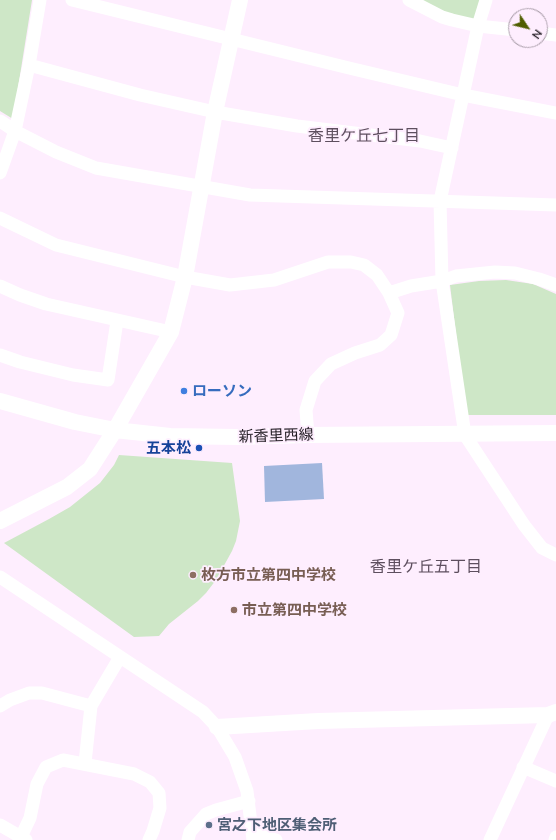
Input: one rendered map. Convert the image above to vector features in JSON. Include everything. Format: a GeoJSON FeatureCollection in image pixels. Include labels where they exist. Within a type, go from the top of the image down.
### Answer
{"type":"FeatureCollection","features":[{"type":"Feature","properties":{"kind":"street"},"geometry":{"type":"LineString","coordinates":[[0,173],[15,131],[29,65],[40,0]]}},
{"type":"Feature","properties":{"kind":"street"},"geometry":{"type":"LineString","coordinates":[[72,0],[463,95],[556,113]]}},
{"type":"Feature","properties":{"kind":"street"},"geometry":{"type":"LineString","coordinates":[[0,521],[66,487],[90,469],[115,430],[171,332],[186,277],[215,112],[240,0]]}},
{"type":"Feature","properties":{"kind":"street"},"geometry":{"type":"LineString","coordinates":[[409,0],[442,17],[478,26],[508,29]]}},
{"type":"Feature","properties":{"kind":"street"},"geometry":{"type":"LineString","coordinates":[[486,0],[478,26],[440,201],[442,281],[465,435],[524,525],[542,548],[556,555]]}},
{"type":"Feature","properties":{"kind":"street"},"geometry":{"type":"LineString","coordinates":[[29,65],[140,95],[215,112],[297,126],[420,141],[452,148]]}},
{"type":"Feature","properties":{"kind":"street"},"geometry":{"type":"LineString","coordinates":[[0,121],[15,131],[56,152],[96,168],[250,195],[556,205]]}},
{"type":"Feature","properties":{"kind":"street"},"geometry":{"type":"LineString","coordinates":[[0,218],[56,245],[186,277],[230,285],[274,280],[328,262],[351,262],[364,265],[377,275],[389,293],[398,314],[391,336],[380,345],[355,352],[331,364],[314,381],[306,410],[308,435]]}},
{"type":"Feature","properties":{"kind":"street"},"geometry":{"type":"LineString","coordinates":[[389,293],[411,286],[442,281],[470,274],[495,272],[515,273],[556,285]]}},
{"type":"Feature","properties":{"kind":"street"},"geometry":{"type":"LineString","coordinates":[[0,286],[46,304],[171,332]]}},
{"type":"Feature","properties":{"kind":"street"},"geometry":{"type":"LineString","coordinates":[[0,355],[20,362],[73,375],[108,380],[117,321]]}},
{"type":"Feature","properties":{"kind":"street","name":"新香里西線"},"geometry":{"type":"LineString","coordinates":[[0,401],[74,422],[115,430],[178,436],[236,437],[308,435],[556,434]]}},
{"type":"Feature","properties":{"kind":"street"},"geometry":{"type":"LineString","coordinates":[[0,577],[203,712],[217,727],[235,757],[247,791],[253,837],[276,840]]}},
{"type":"Feature","properties":{"kind":"street"},"geometry":{"type":"LineString","coordinates":[[85,764],[91,706],[120,657]]}},
{"type":"Feature","properties":{"kind":"street"},"geometry":{"type":"LineString","coordinates":[[0,706],[10,700],[30,693],[42,693],[91,706]]}},
{"type":"Feature","properties":{"kind":"street"},"geometry":{"type":"LineString","coordinates":[[217,727],[366,719],[552,714]]}},
{"type":"Feature","properties":{"kind":"street"},"geometry":{"type":"LineString","coordinates":[[490,840],[523,767],[552,714]]}},
{"type":"Feature","properties":{"kind":"street"},"geometry":{"type":"LineString","coordinates":[[0,825],[23,839],[30,818],[37,784],[46,767],[63,760],[134,774],[150,782],[159,793],[160,808],[149,840]]}},
{"type":"Feature","properties":{"kind":"street"},"geometry":{"type":"LineString","coordinates":[[523,767],[556,781]]}},
{"type":"Feature","properties":{"kind":"street"},"geometry":{"type":"LineString","coordinates":[[188,840],[190,832],[206,814],[249,801]]}},
{"type":"Feature","properties":{"kind":"green space"},"geometry":{"type":"Polygon","coordinates":[[[0,0],[32,0],[13,119],[0,111],[0,0]]]}},
{"type":"Feature","properties":{"kind":"green space"},"geometry":{"type":"Polygon","coordinates":[[[421,0],[482,0],[476,22],[456,18],[421,0]]]}},
{"type":"Feature","properties":{"kind":"green space"},"geometry":{"type":"Polygon","coordinates":[[[506,280],[533,284],[556,294],[556,415],[466,415],[450,285],[479,281],[506,280]]]}},
{"type":"Feature","properties":{"kind":"green space"},"geometry":{"type":"Polygon","coordinates":[[[119,455],[232,463],[240,521],[236,541],[232,551],[216,580],[206,593],[169,624],[159,636],[134,637],[4,543],[70,507],[100,483],[114,465],[119,455]]]}},
{"type":"Feature","properties":{"kind":"water"},"geometry":{"type":"Polygon","coordinates":[[[322,463],[324,499],[265,502],[264,466],[322,463]]]}},
{"type":"Feature","properties":{"kind":"place","name":"ローソン"},"geometry":{"type":"Point","coordinates":[184,391]}},
{"type":"Feature","properties":{"kind":"place","name":"五本松"},"geometry":{"type":"Point","coordinates":[199,448]}},
{"type":"Feature","properties":{"kind":"place","name":"枚方市立第四中学校"},"geometry":{"type":"Point","coordinates":[193,575]}},
{"type":"Feature","properties":{"kind":"place","name":"市立第四中学校"},"geometry":{"type":"Point","coordinates":[234,610]}},
{"type":"Feature","properties":{"kind":"place","name":"宮之下地区集会所"},"geometry":{"type":"Point","coordinates":[209,825]}},
{"type":"Feature","properties":{"kind":"district","name":"香里ケ丘七丁目"},"geometry":{"type":"Point","coordinates":[364,136]}},
{"type":"Feature","properties":{"kind":"district","name":"香里ケ丘五丁目"},"geometry":{"type":"Point","coordinates":[426,567]}}]}
